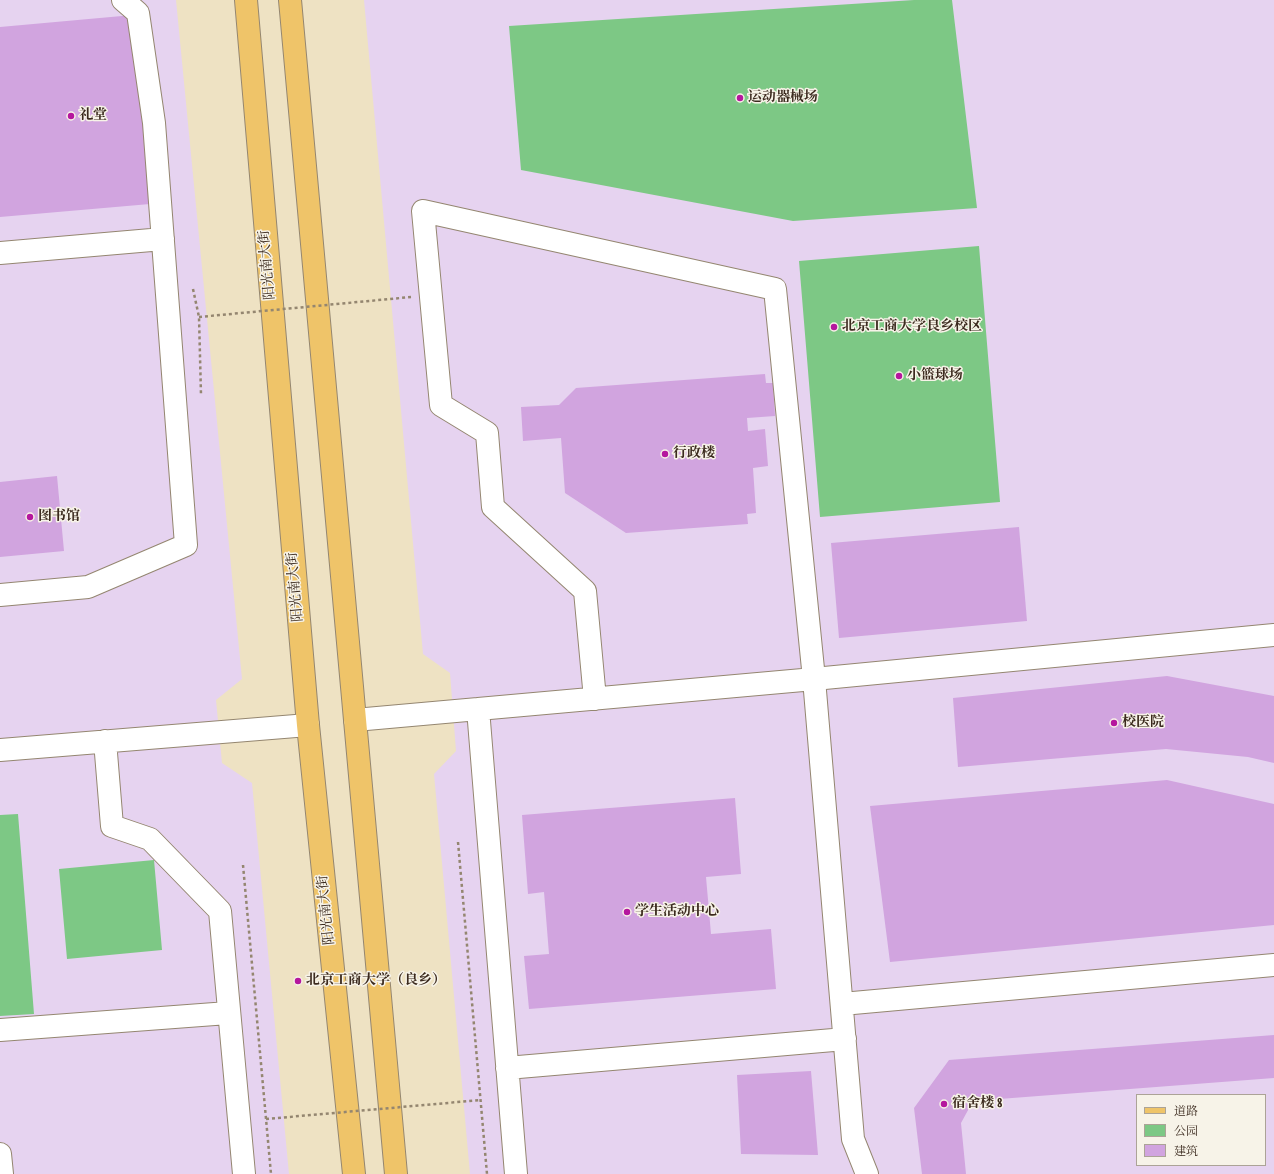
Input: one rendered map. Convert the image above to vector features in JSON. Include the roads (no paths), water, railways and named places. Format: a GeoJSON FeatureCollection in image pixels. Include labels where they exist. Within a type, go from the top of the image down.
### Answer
{"type":"FeatureCollection","features":[{"type":"Feature","properties":{"kind":"main road","name":"阳光南大街"},"geometry":{"type":"LineString","coordinates":[[246,0],[308,726],[354,1174]]}},
{"type":"Feature","properties":{"kind":"main road"},"geometry":{"type":"LineString","coordinates":[[290,0],[396,1174]]}},
{"type":"Feature","properties":{"kind":"street"},"geometry":{"type":"LineString","coordinates":[[0,595],[88,587],[186,545],[154,123],[138,13],[123,0]]}},
{"type":"Feature","properties":{"kind":"street"},"geometry":{"type":"LineString","coordinates":[[595,699],[585,591],[493,507],[487,433],[441,405],[423,211],[775,289],[814,679],[853,1140],[867,1174]]}},
{"type":"Feature","properties":{"kind":"street"},"geometry":{"type":"LineString","coordinates":[[0,253],[163,239]]}},
{"type":"Feature","properties":{"kind":"street"},"geometry":{"type":"LineString","coordinates":[[355,720],[814,679],[1274,635]]}},
{"type":"Feature","properties":{"kind":"street"},"geometry":{"type":"LineString","coordinates":[[478,709],[516,1174]]}},
{"type":"Feature","properties":{"kind":"street"},"geometry":{"type":"LineString","coordinates":[[0,750],[308,726]]}},
{"type":"Feature","properties":{"kind":"street"},"geometry":{"type":"LineString","coordinates":[[105,741],[112,826],[150,839],[220,911],[228,1013],[244,1174]]}},
{"type":"Feature","properties":{"kind":"street"},"geometry":{"type":"LineString","coordinates":[[842,1004],[1274,965]]}},
{"type":"Feature","properties":{"kind":"street"},"geometry":{"type":"LineString","coordinates":[[0,1030],[228,1013]]}},
{"type":"Feature","properties":{"kind":"street"},"geometry":{"type":"LineString","coordinates":[[507,1068],[845,1039]]}},
{"type":"Feature","properties":{"kind":"street"},"geometry":{"type":"LineString","coordinates":[[0,1154],[2,1174]]}},
{"type":"Feature","properties":{"kind":"place","name":"运动器械场"},"geometry":{"type":"Point","coordinates":[740,98]}},
{"type":"Feature","properties":{"kind":"place","name":"礼堂"},"geometry":{"type":"Point","coordinates":[71,116]}},
{"type":"Feature","properties":{"kind":"place","name":"北京工商大学良乡校区"},"geometry":{"type":"Point","coordinates":[834,327]}},
{"type":"Feature","properties":{"kind":"place","name":"小篮球场"},"geometry":{"type":"Point","coordinates":[899,376]}},
{"type":"Feature","properties":{"kind":"place","name":"行政楼"},"geometry":{"type":"Point","coordinates":[665,454]}},
{"type":"Feature","properties":{"kind":"place","name":"图书馆"},"geometry":{"type":"Point","coordinates":[30,517]}},
{"type":"Feature","properties":{"kind":"place","name":"校医院"},"geometry":{"type":"Point","coordinates":[1114,723]}},
{"type":"Feature","properties":{"kind":"place","name":"学生活动中心"},"geometry":{"type":"Point","coordinates":[627,912]}},
{"type":"Feature","properties":{"kind":"place","name":"北京工商大学（良乡）"},"geometry":{"type":"Point","coordinates":[298,981]}},
{"type":"Feature","properties":{"kind":"place","name":"宿舍楼 8"},"geometry":{"type":"Point","coordinates":[944,1104]}}]}
